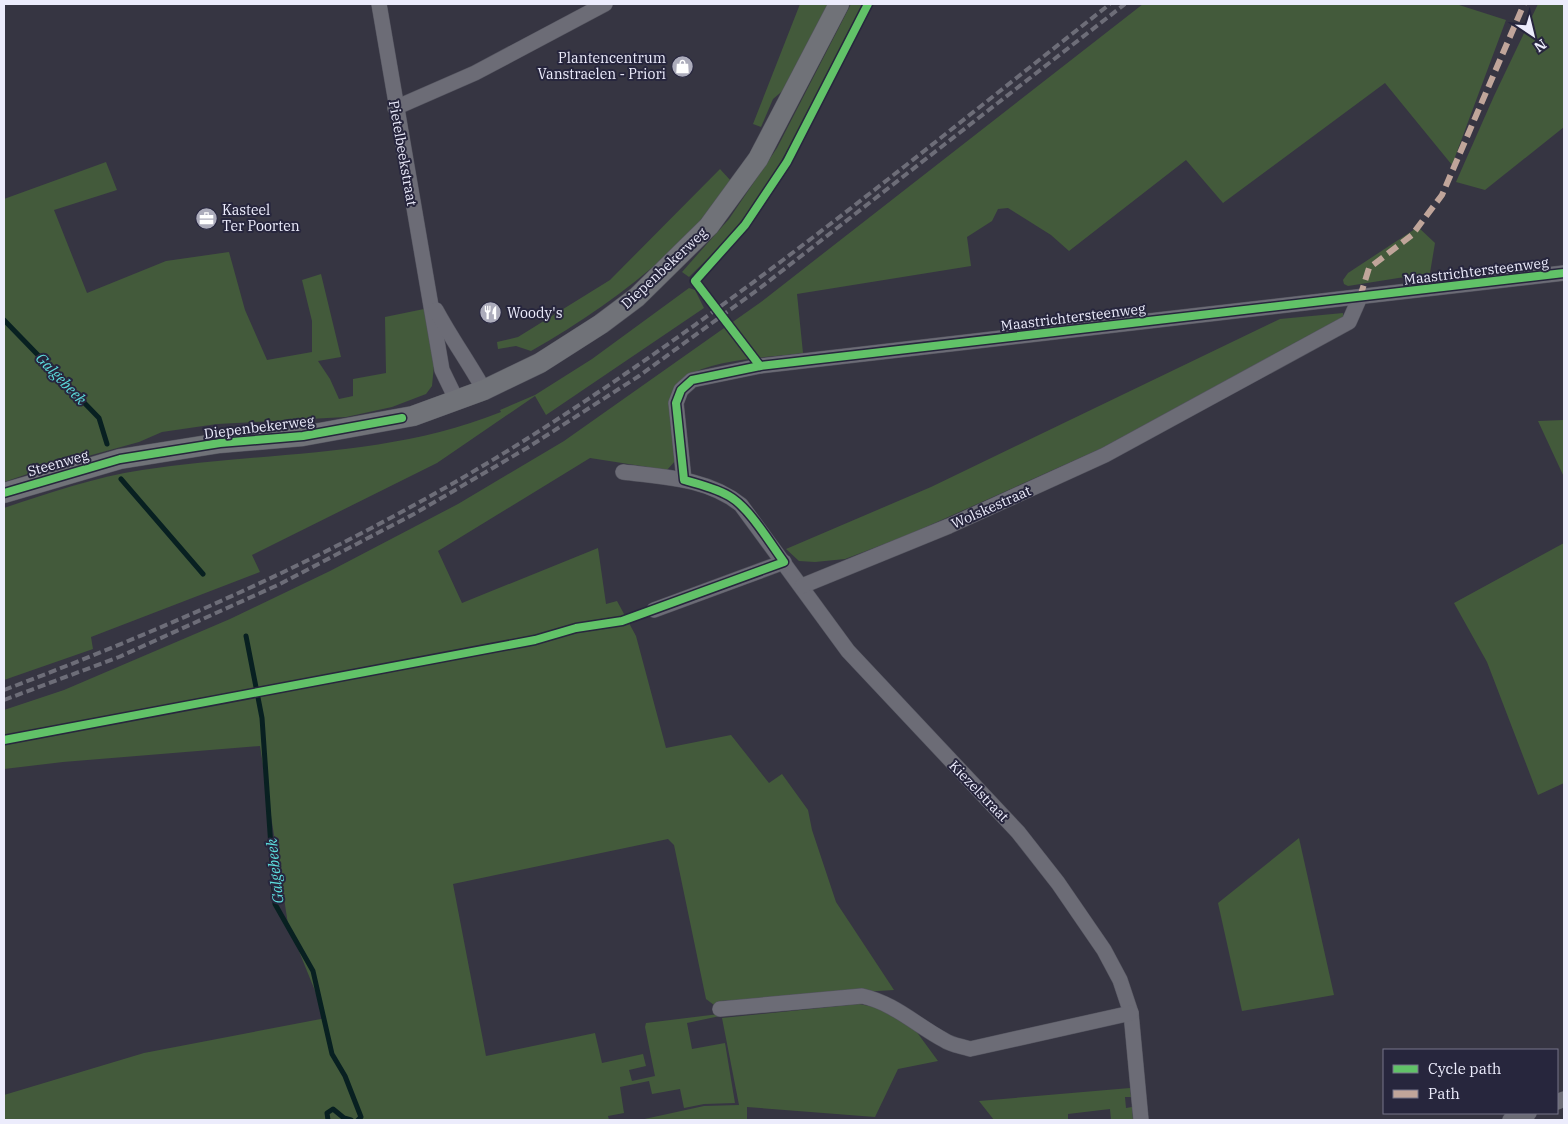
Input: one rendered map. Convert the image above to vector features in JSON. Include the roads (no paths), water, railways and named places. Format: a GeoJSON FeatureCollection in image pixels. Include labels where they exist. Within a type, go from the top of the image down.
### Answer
{"type":"FeatureCollection","features":[{"type":"Feature","properties":{"kind":"main road","name":"Diepenbekerweg"},"geometry":{"type":"LineString","coordinates":[[120,459],[220,443],[303,436],[413,416],[484,390],[540,363],[601,324],[637,297],[709,226],[758,159],[839,4]]}},
{"type":"Feature","properties":{"kind":"main road","name":"Steenweg"},"geometry":{"type":"LineString","coordinates":[[4,493],[120,459]]}},
{"type":"Feature","properties":{"kind":"street","name":"Pietelbeekstraat"},"geometry":{"type":"LineString","coordinates":[[379,4],[395,108],[419,246],[432,301],[442,370],[457,401]]}},
{"type":"Feature","properties":{"kind":"street"},"geometry":{"type":"LineString","coordinates":[[395,108],[475,73],[605,4]]}},
{"type":"Feature","properties":{"kind":"street","name":"Maastrichtersteenweg"},"geometry":{"type":"LineString","coordinates":[[684,480],[676,403],[681,390],[692,380],[760,366],[1564,274]]}},
{"type":"Feature","properties":{"kind":"street","name":"Wolskestraat"},"geometry":{"type":"LineString","coordinates":[[802,586],[949,526],[1105,456],[1349,322],[1360,297]]}},
{"type":"Feature","properties":{"kind":"street","name":"Pietelbeekstraat"},"geometry":{"type":"LineString","coordinates":[[432,301],[484,390]]}},
{"type":"Feature","properties":{"kind":"street"},"geometry":{"type":"LineString","coordinates":[[623,472],[684,480],[708,486],[730,496],[741,505],[802,586]]}},
{"type":"Feature","properties":{"kind":"street"},"geometry":{"type":"LineString","coordinates":[[654,610],[784,562]]}},
{"type":"Feature","properties":{"kind":"street","name":"Kiezelstraat"},"geometry":{"type":"LineString","coordinates":[[802,586],[848,651],[1018,832],[1058,883],[1104,950],[1120,980],[1131,1013],[1141,1120]]}},
{"type":"Feature","properties":{"kind":"street"},"geometry":{"type":"LineString","coordinates":[[720,1009],[862,996],[877,999],[945,1041],[970,1049],[1131,1013]]}},
{"type":"Feature","properties":{"kind":"street"},"geometry":{"type":"LineString","coordinates":[[1510,1120],[1526,1114]]}},
{"type":"Feature","properties":{"kind":"waterway","name":"Galgebeek"},"geometry":{"type":"LineString","coordinates":[[4,320],[99,418],[107,444]]}},
{"type":"Feature","properties":{"kind":"waterway","name":"Galgebeek"},"geometry":{"type":"LineString","coordinates":[[121,479],[203,574]]}},
{"type":"Feature","properties":{"kind":"waterway","name":"Galgebeek"},"geometry":{"type":"LineString","coordinates":[[246,636],[262,718],[275,904],[313,971],[332,1054],[345,1076],[361,1117],[358,1120]]}},
{"type":"Feature","properties":{"kind":"waterway","name":"Galgebeek"},"geometry":{"type":"LineString","coordinates":[[328,1120],[327,1113],[333,1109],[344,1118],[351,1120]]}},
{"type":"Feature","properties":{"kind":"railway"},"geometry":{"type":"LineString","coordinates":[[4,690],[138,637],[270,578],[400,513],[463,478],[525,440],[676,338],[823,230],[1110,4]]}},
{"type":"Feature","properties":{"kind":"railway"},"geometry":{"type":"LineString","coordinates":[[4,700],[119,657],[280,584],[414,514],[527,448],[639,376],[760,288],[1125,4]]}},
{"type":"Feature","properties":{"kind":"place","name":"Plantencentrum Vanstraelen - Priori"},"geometry":{"type":"Point","coordinates":[682,66]}},
{"type":"Feature","properties":{"kind":"place","name":"Kasteel Ter Poorten"},"geometry":{"type":"Point","coordinates":[206,218]}},
{"type":"Feature","properties":{"kind":"place","name":"Woody's"},"geometry":{"type":"Point","coordinates":[491,313]}}]}
